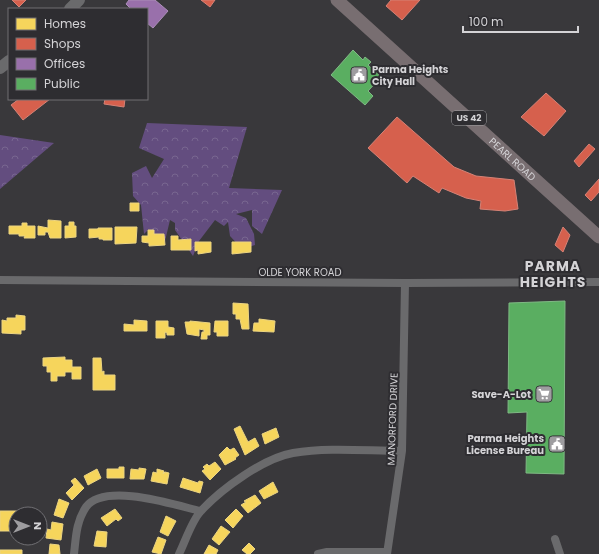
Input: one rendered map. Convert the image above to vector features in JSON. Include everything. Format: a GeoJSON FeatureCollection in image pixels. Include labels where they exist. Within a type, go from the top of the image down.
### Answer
{"type":"FeatureCollection","features":[{"type":"Feature","properties":{"kind":"main road"},"geometry":{"type":"LineString","coordinates":[[71,8],[79,0]]}},
{"type":"Feature","properties":{"kind":"main road","name":"PEARL ROAD"},"geometry":{"type":"LineString","coordinates":[[337,0],[599,237]]}},
{"type":"Feature","properties":{"kind":"main road"},"geometry":{"type":"LineString","coordinates":[[0,68],[8,62]]}},
{"type":"Feature","properties":{"kind":"street","name":"OLDE YORK ROAD"},"geometry":{"type":"LineString","coordinates":[[0,280],[405,283],[599,282]]}},
{"type":"Feature","properties":{"kind":"street","name":"MANORFORD DRIVE"},"geometry":{"type":"LineString","coordinates":[[387,553],[402,451],[405,283]]}},
{"type":"Feature","properties":{"kind":"street"},"geometry":{"type":"LineString","coordinates":[[179,554],[200,512],[238,478],[266,463],[291,453],[317,451],[402,451]]}},
{"type":"Feature","properties":{"kind":"street"},"geometry":{"type":"LineString","coordinates":[[74,554],[76,527],[87,506],[101,498],[118,496],[150,499],[200,512]]}},
{"type":"Feature","properties":{"kind":"street"},"geometry":{"type":"LineString","coordinates":[[555,539],[560,554]]}},
{"type":"Feature","properties":{"kind":"street"},"geometry":{"type":"LineString","coordinates":[[318,554],[327,552],[387,553]]}},
{"type":"Feature","properties":{"kind":"green space"},"geometry":{"type":"Polygon","coordinates":[[[147,123],[247,127],[229,188],[282,190],[262,234],[252,226],[252,210],[236,214],[246,218],[254,234],[255,245],[242,249],[230,236],[228,222],[224,226],[215,220],[199,241],[193,256],[175,230],[175,223],[170,220],[165,241],[154,234],[154,230],[148,230],[144,234],[141,205],[133,196],[132,173],[146,166],[152,178],[164,159],[139,148],[147,123]]]}},
{"type":"Feature","properties":{"kind":"green space"},"geometry":{"type":"Polygon","coordinates":[[[0,135],[54,143],[0,189],[0,135]]]}},
{"type":"Feature","properties":{"kind":"building: Homes"},"geometry":{"type":"Polygon","coordinates":[[[130,203],[139,203],[139,211],[130,211],[130,203]]]}},
{"type":"Feature","properties":{"kind":"building: Homes"},"geometry":{"type":"Polygon","coordinates":[[[48,220],[61,221],[61,238],[50,238],[48,232],[45,232],[45,235],[38,235],[38,226],[48,228],[48,220]]]}},
{"type":"Feature","properties":{"kind":"building: Homes"},"geometry":{"type":"Polygon","coordinates":[[[69,222],[74,222],[74,226],[76,226],[76,237],[65,238],[65,226],[69,226],[69,222]]]}},
{"type":"Feature","properties":{"kind":"building: Homes"},"geometry":{"type":"Polygon","coordinates":[[[22,223],[27,223],[27,226],[35,226],[35,238],[24,238],[25,236],[19,236],[19,234],[9,234],[9,226],[22,226],[22,223]]]}},
{"type":"Feature","properties":{"kind":"building: Homes"},"geometry":{"type":"Polygon","coordinates":[[[115,227],[137,227],[136,243],[115,244],[115,227]]]}},
{"type":"Feature","properties":{"kind":"building: Homes"},"geometry":{"type":"Polygon","coordinates":[[[112,228],[112,240],[103,240],[99,239],[99,237],[89,238],[89,229],[112,228]]]}},
{"type":"Feature","properties":{"kind":"building: Homes"},"geometry":{"type":"Polygon","coordinates":[[[148,230],[154,230],[154,234],[164,234],[165,245],[149,246],[149,243],[142,242],[142,236],[148,236],[148,230]]]}},
{"type":"Feature","properties":{"kind":"building: Homes"},"geometry":{"type":"Polygon","coordinates":[[[171,236],[178,236],[178,240],[191,239],[191,250],[171,250],[171,236]]]}},
{"type":"Feature","properties":{"kind":"building: Homes"},"geometry":{"type":"Polygon","coordinates":[[[195,242],[211,242],[211,252],[198,254],[198,250],[195,251],[195,242]]]}},
{"type":"Feature","properties":{"kind":"building: Homes"},"geometry":{"type":"Polygon","coordinates":[[[232,242],[251,242],[251,252],[232,254],[232,242]]]}},
{"type":"Feature","properties":{"kind":"building: Homes"},"geometry":{"type":"Polygon","coordinates":[[[233,303],[248,304],[249,329],[242,329],[240,319],[236,319],[236,314],[233,314],[233,303]]]}},
{"type":"Feature","properties":{"kind":"building: Homes"},"geometry":{"type":"Polygon","coordinates":[[[16,315],[25,316],[25,330],[21,330],[21,334],[2,333],[2,320],[7,321],[7,318],[16,318],[16,315]]]}},
{"type":"Feature","properties":{"kind":"building: Homes"},"geometry":{"type":"Polygon","coordinates":[[[259,319],[275,321],[274,332],[253,331],[254,323],[259,323],[259,319]]]}},
{"type":"Feature","properties":{"kind":"building: Homes"},"geometry":{"type":"Polygon","coordinates":[[[134,320],[147,321],[147,331],[124,331],[124,324],[134,325],[134,320]]]}},
{"type":"Feature","properties":{"kind":"building: Homes"},"geometry":{"type":"Polygon","coordinates":[[[156,321],[168,321],[168,327],[174,328],[174,335],[167,335],[165,332],[165,338],[156,338],[156,321]]]}},
{"type":"Feature","properties":{"kind":"building: Homes"},"geometry":{"type":"Polygon","coordinates":[[[215,321],[228,321],[228,336],[217,336],[217,332],[214,332],[215,321]]]}},
{"type":"Feature","properties":{"kind":"building: Homes"},"geometry":{"type":"Polygon","coordinates":[[[185,322],[210,323],[210,335],[207,335],[207,339],[201,339],[202,332],[204,332],[204,330],[199,329],[199,336],[187,334],[185,322]]]}},
{"type":"Feature","properties":{"kind":"building: Homes"},"geometry":{"type":"Polygon","coordinates":[[[65,357],[65,360],[72,360],[72,367],[81,367],[81,379],[72,379],[72,372],[65,372],[65,376],[57,376],[57,381],[51,381],[51,372],[47,372],[47,366],[43,366],[43,358],[65,357]]]}},
{"type":"Feature","properties":{"kind":"building: Homes"},"geometry":{"type":"Polygon","coordinates":[[[93,358],[101,358],[102,372],[104,371],[104,375],[115,375],[115,390],[93,390],[93,358]]]}},
{"type":"Feature","properties":{"kind":"building: Homes"},"geometry":{"type":"Polygon","coordinates":[[[240,426],[248,442],[255,438],[259,446],[245,455],[234,429],[240,426]]]}},
{"type":"Feature","properties":{"kind":"building: Homes"},"geometry":{"type":"Polygon","coordinates":[[[276,428],[279,437],[265,444],[262,434],[276,428]]]}},
{"type":"Feature","properties":{"kind":"building: Homes"},"geometry":{"type":"Polygon","coordinates":[[[227,447],[230,450],[234,448],[239,455],[235,458],[236,459],[225,465],[219,455],[227,447]]]}},
{"type":"Feature","properties":{"kind":"building: Homes"},"geometry":{"type":"Polygon","coordinates":[[[215,462],[221,469],[210,480],[202,471],[205,469],[203,467],[207,464],[209,466],[215,462]]]}},
{"type":"Feature","properties":{"kind":"building: Homes"},"geometry":{"type":"Polygon","coordinates":[[[119,467],[124,467],[124,478],[107,478],[107,469],[119,469],[119,467]]]}},
{"type":"Feature","properties":{"kind":"building: Homes"},"geometry":{"type":"Polygon","coordinates":[[[139,468],[146,469],[144,479],[130,479],[131,469],[139,470],[139,468]]]}},
{"type":"Feature","properties":{"kind":"building: Homes"},"geometry":{"type":"Polygon","coordinates":[[[97,469],[101,478],[88,485],[84,476],[97,469]]]}},
{"type":"Feature","properties":{"kind":"building: Homes"},"geometry":{"type":"Polygon","coordinates":[[[157,469],[164,471],[163,474],[165,472],[169,473],[167,484],[151,481],[153,472],[157,473],[157,469]]]}},
{"type":"Feature","properties":{"kind":"building: Homes"},"geometry":{"type":"Polygon","coordinates":[[[75,478],[84,488],[72,500],[66,493],[74,485],[71,481],[75,478]]]}},
{"type":"Feature","properties":{"kind":"building: Homes"},"geometry":{"type":"Polygon","coordinates":[[[183,478],[198,483],[199,481],[203,482],[200,493],[180,487],[183,478]]]}},
{"type":"Feature","properties":{"kind":"building: Homes"},"geometry":{"type":"Polygon","coordinates":[[[273,482],[278,492],[264,499],[259,491],[273,482]]]}},
{"type":"Feature","properties":{"kind":"building: Homes"},"geometry":{"type":"Polygon","coordinates":[[[255,495],[261,503],[248,513],[241,505],[246,502],[244,501],[255,495]]]}},
{"type":"Feature","properties":{"kind":"building: Homes"},"geometry":{"type":"Polygon","coordinates":[[[59,499],[69,503],[63,518],[54,515],[59,499]]]}},
{"type":"Feature","properties":{"kind":"building: Homes"},"geometry":{"type":"Polygon","coordinates":[[[115,509],[122,518],[118,521],[116,519],[107,526],[101,518],[115,509]]]}},
{"type":"Feature","properties":{"kind":"building: Homes"},"geometry":{"type":"Polygon","coordinates":[[[236,509],[243,516],[233,528],[225,520],[236,509]]]}},
{"type":"Feature","properties":{"kind":"building: Homes"},"geometry":{"type":"Polygon","coordinates":[[[0,511],[8,511],[8,531],[0,531],[0,511]]]}},
{"type":"Feature","properties":{"kind":"building: Homes"},"geometry":{"type":"Polygon","coordinates":[[[166,516],[176,521],[168,536],[160,532],[166,516]]]}},
{"type":"Feature","properties":{"kind":"building: Homes"},"geometry":{"type":"Polygon","coordinates":[[[52,522],[63,524],[61,540],[48,538],[48,529],[51,530],[52,522]]]}},
{"type":"Feature","properties":{"kind":"building: Homes"},"geometry":{"type":"Polygon","coordinates":[[[221,526],[230,532],[219,545],[212,539],[221,526]]]}},
{"type":"Feature","properties":{"kind":"building: Homes"},"geometry":{"type":"Polygon","coordinates":[[[97,531],[107,532],[106,547],[94,546],[97,531]]]}},
{"type":"Feature","properties":{"kind":"building: Homes"},"geometry":{"type":"Polygon","coordinates":[[[158,537],[166,540],[161,554],[152,552],[158,537]]]}},
{"type":"Feature","properties":{"kind":"building: Homes"},"geometry":{"type":"Polygon","coordinates":[[[249,543],[255,549],[250,554],[247,554],[242,550],[249,543]]]}},
{"type":"Feature","properties":{"kind":"building: Homes"},"geometry":{"type":"Polygon","coordinates":[[[50,544],[59,545],[60,554],[49,554],[50,544]]]}},
{"type":"Feature","properties":{"kind":"building: Homes"},"geometry":{"type":"Polygon","coordinates":[[[209,545],[218,550],[216,554],[204,554],[209,545]]]}},
{"type":"Feature","properties":{"kind":"building: Homes"},"geometry":{"type":"Polygon","coordinates":[[[0,550],[22,550],[22,554],[0,554],[0,550]]]}},
{"type":"Feature","properties":{"kind":"building: Shops"},"geometry":{"type":"Polygon","coordinates":[[[12,0],[26,0],[19,7],[12,0]]]}},
{"type":"Feature","properties":{"kind":"building: Shops"},"geometry":{"type":"Polygon","coordinates":[[[201,0],[215,0],[210,7],[201,0]]]}},
{"type":"Feature","properties":{"kind":"building: Shops"},"geometry":{"type":"Polygon","coordinates":[[[391,0],[420,0],[402,20],[386,6],[391,0]]]}},
{"type":"Feature","properties":{"kind":"building: Shops"},"geometry":{"type":"Polygon","coordinates":[[[546,93],[566,111],[544,136],[521,117],[546,93]]]}},
{"type":"Feature","properties":{"kind":"building: Shops"},"geometry":{"type":"Polygon","coordinates":[[[18,100],[49,100],[23,120],[11,105],[18,100]]]}},
{"type":"Feature","properties":{"kind":"building: Shops"},"geometry":{"type":"Polygon","coordinates":[[[105,100],[125,100],[124,107],[104,104],[105,100]]]}},
{"type":"Feature","properties":{"kind":"building: Shops"},"geometry":{"type":"Polygon","coordinates":[[[397,117],[454,167],[476,176],[514,180],[518,209],[505,211],[480,209],[481,201],[466,198],[442,188],[439,193],[413,176],[407,183],[368,148],[397,117]]]}},
{"type":"Feature","properties":{"kind":"building: Shops"},"geometry":{"type":"Polygon","coordinates":[[[589,144],[595,149],[579,167],[574,161],[589,144]]]}},
{"type":"Feature","properties":{"kind":"building: Shops"},"geometry":{"type":"Polygon","coordinates":[[[599,179],[599,192],[591,201],[585,195],[599,179]]]}},
{"type":"Feature","properties":{"kind":"building: Shops"},"geometry":{"type":"Polygon","coordinates":[[[563,227],[570,235],[563,252],[555,245],[563,227]]]}},
{"type":"Feature","properties":{"kind":"building: Offices"},"geometry":{"type":"Polygon","coordinates":[[[129,0],[155,0],[168,11],[153,28],[148,24],[148,8],[130,8],[126,4],[129,0]]]}},
{"type":"Feature","properties":{"kind":"building: Public"},"geometry":{"type":"Polygon","coordinates":[[[353,50],[363,60],[365,57],[371,62],[368,65],[381,77],[368,91],[373,96],[365,105],[331,75],[353,50]]]}},
{"type":"Feature","properties":{"kind":"building: Public"},"geometry":{"type":"Polygon","coordinates":[[[565,301],[564,474],[526,473],[527,412],[508,413],[509,303],[565,301]]]}},
{"type":"Feature","properties":{"kind":"place","name":"Parma Heights City Hall"},"geometry":{"type":"Point","coordinates":[359,75]}},
{"type":"Feature","properties":{"kind":"place","name":"Save-A-Lot"},"geometry":{"type":"Point","coordinates":[544,394]}},
{"type":"Feature","properties":{"kind":"place","name":"Parma Heights License Bureau"},"geometry":{"type":"Point","coordinates":[557,444]}},
{"type":"Feature","properties":{"kind":"district","name":"PARMA HEIGHTS"},"geometry":{"type":"Point","coordinates":[553,274]}}]}
